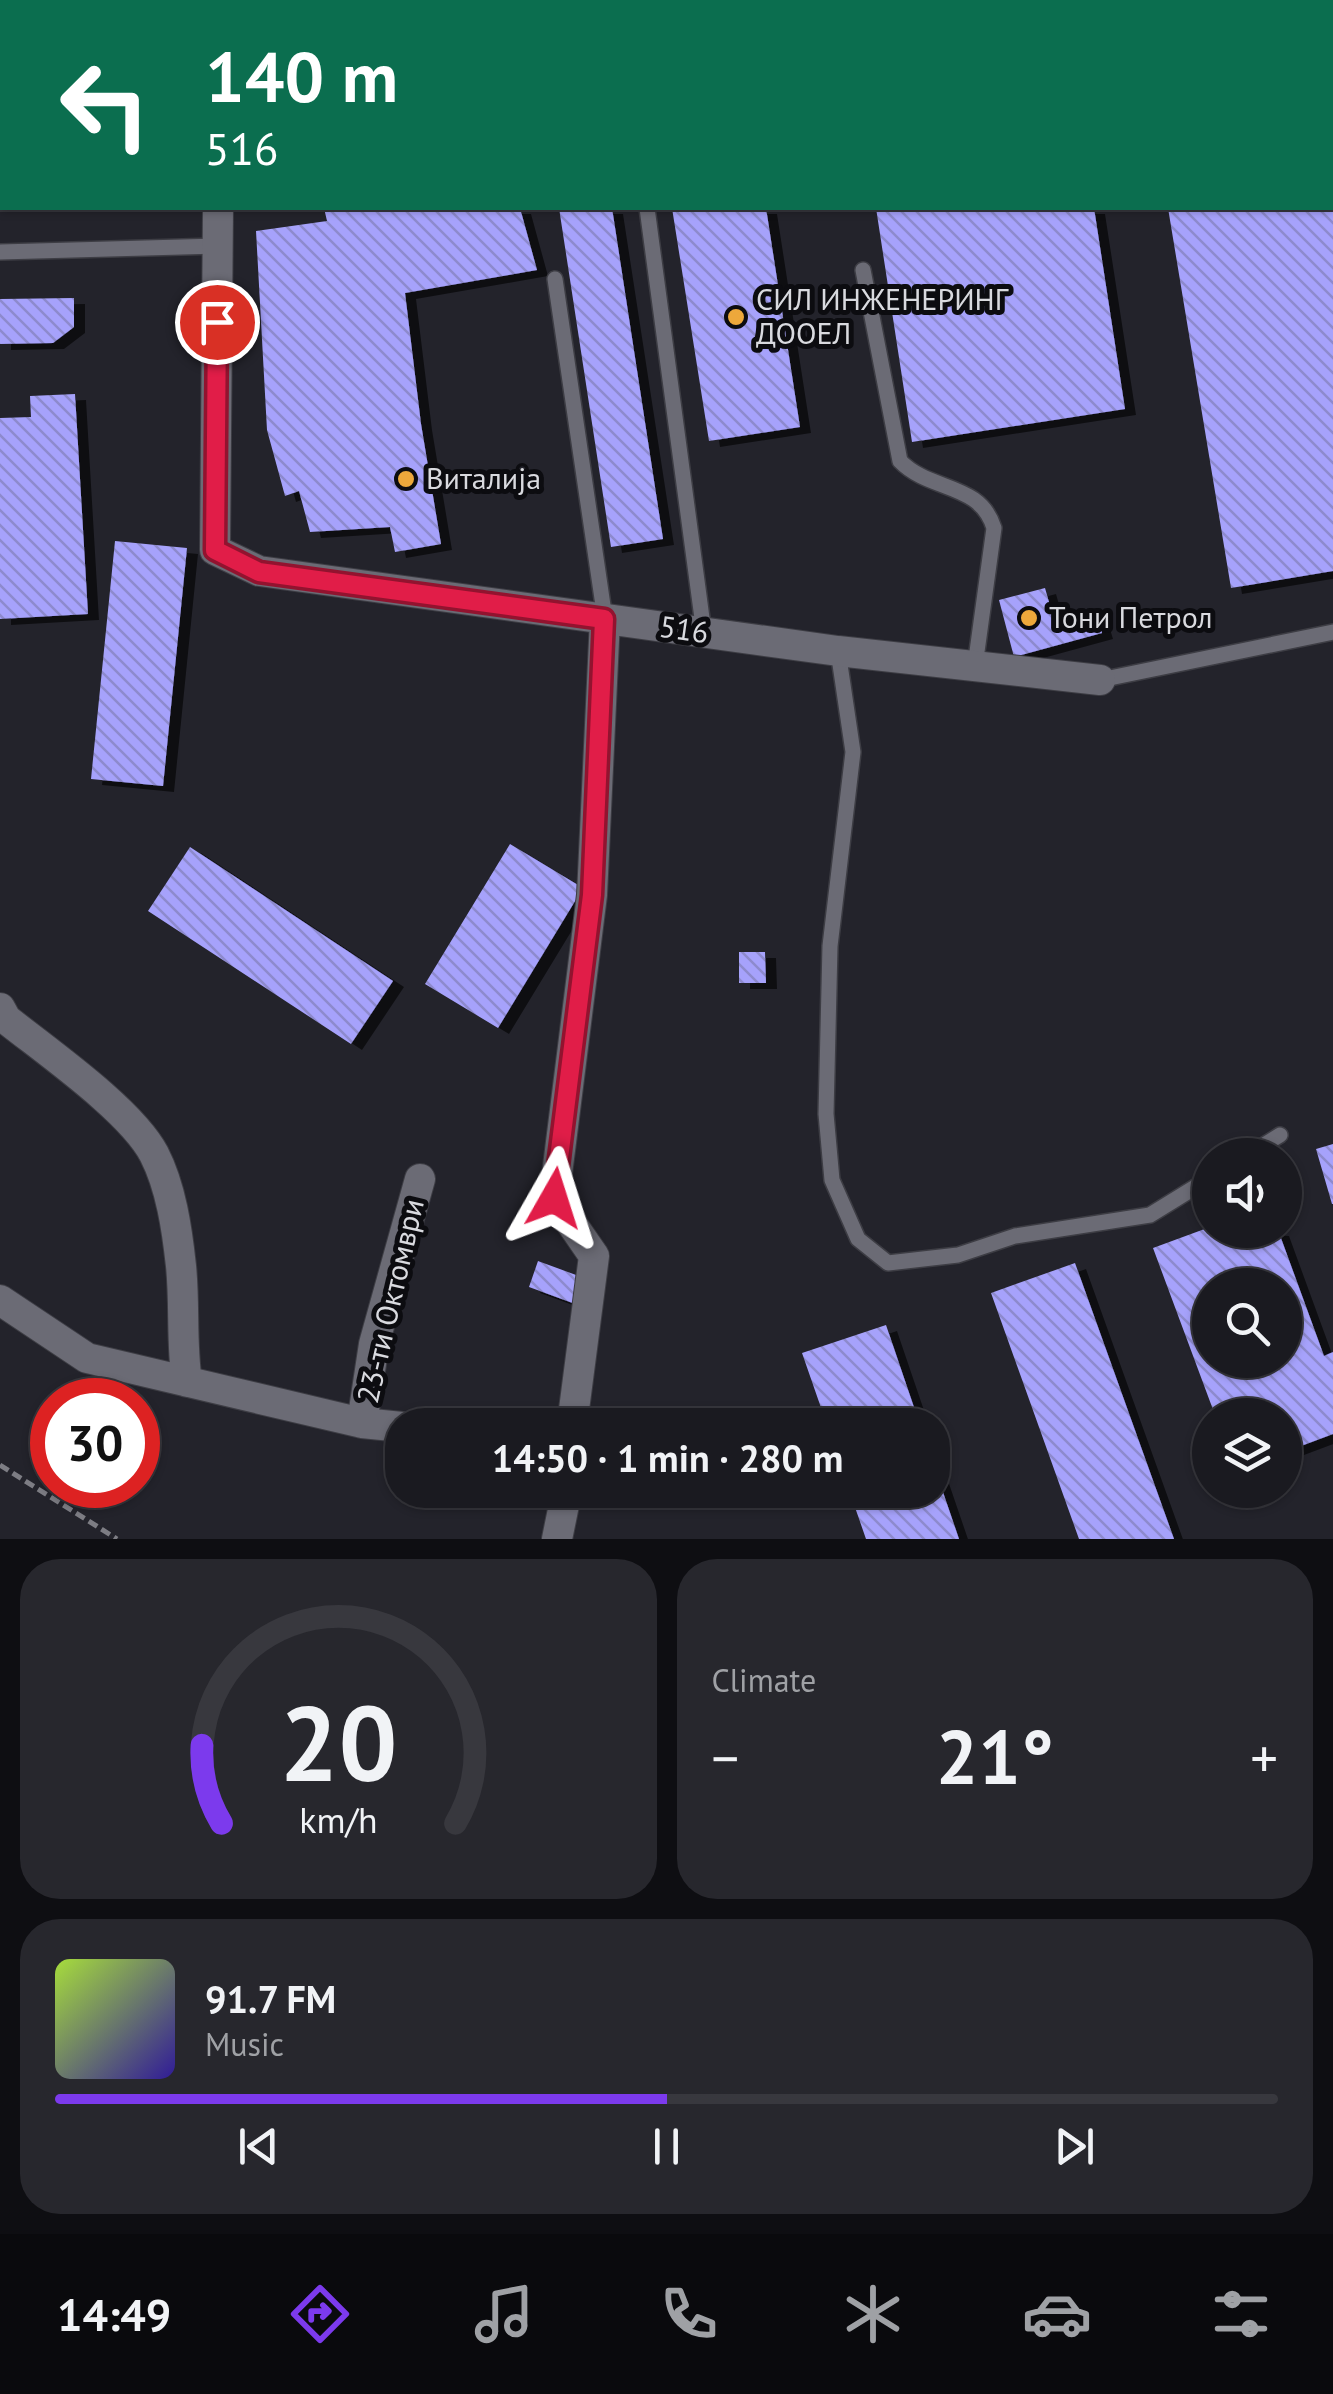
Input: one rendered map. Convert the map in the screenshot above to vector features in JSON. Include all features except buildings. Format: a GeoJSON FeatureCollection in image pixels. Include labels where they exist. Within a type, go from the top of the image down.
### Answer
{"type":"FeatureCollection","features":[{"type":"Feature","properties":{"kind":"street"},"geometry":{"type":"LineString","coordinates":[[218,210],[218,246]]}},
{"type":"Feature","properties":{"kind":"street","name":"516"},"geometry":{"type":"LineString","coordinates":[[218,246],[215,550],[259,572],[838,651],[1100,680]]}},
{"type":"Feature","properties":{"kind":"street"},"geometry":{"type":"LineString","coordinates":[[574,1408],[594,1256],[554,1198],[592,895],[604,619]]}},
{"type":"Feature","properties":{"kind":"street"},"geometry":{"type":"LineString","coordinates":[[0,1008],[6,1019],[107,1102],[152,1150],[165,1180],[181,1269],[180,1340],[187,1382]]}},
{"type":"Feature","properties":{"kind":"street","name":"23-ти Октомври"},"geometry":{"type":"LineString","coordinates":[[362,1423],[374,1344],[420,1179]]}},
{"type":"Feature","properties":{"kind":"street","name":"23-ти Октомври"},"geometry":{"type":"LineString","coordinates":[[0,1300],[87,1358],[385,1425]]}},
{"type":"Feature","properties":{"kind":"street"},"geometry":{"type":"LineString","coordinates":[[557,1539],[564,1508]]}},
{"type":"Feature","properties":{"kind":"lane"},"geometry":{"type":"LineString","coordinates":[[647,210],[704,633]]}},
{"type":"Feature","properties":{"kind":"lane"},"geometry":{"type":"LineString","coordinates":[[0,252],[218,246]]}},
{"type":"Feature","properties":{"kind":"lane"},"geometry":{"type":"LineString","coordinates":[[864,270],[900,461],[910,471],[976,498],[988,510],[994,528],[975,666]]}},
{"type":"Feature","properties":{"kind":"lane"},"geometry":{"type":"LineString","coordinates":[[555,279],[604,619]]}},
{"type":"Feature","properties":{"kind":"lane"},"geometry":{"type":"LineString","coordinates":[[1100,680],[1333,632]]}},
{"type":"Feature","properties":{"kind":"lane"},"geometry":{"type":"LineString","coordinates":[[838,651],[853,752],[830,946],[826,1114],[832,1180],[858,1239],[888,1264],[958,1256],[1015,1236],[1150,1216],[1192,1189]]}},
{"type":"Feature","properties":{"kind":"lane"},"geometry":{"type":"LineString","coordinates":[[1275,1138],[1280,1135]]}},
{"type":"Feature","properties":{"kind":"path"},"geometry":{"type":"LineString","coordinates":[[0,1466],[117,1539]]}},
{"type":"Feature","properties":{"kind":"place","name":"СИЛ ИНЖЕНЕРИНГ ДООЕЛ"},"geometry":{"type":"Point","coordinates":[736,317]}},
{"type":"Feature","properties":{"kind":"place","name":"Виталија"},"geometry":{"type":"Point","coordinates":[406,479]}},
{"type":"Feature","properties":{"kind":"place","name":"Тони Петрол"},"geometry":{"type":"Point","coordinates":[1029,618]}},
{"type":"Feature","properties":{"kind":"route"},"geometry":{"type":"LineString","coordinates":[[217,322],[215,550],[259,572],[604,619],[592,895],[554,1198]]}}]}
